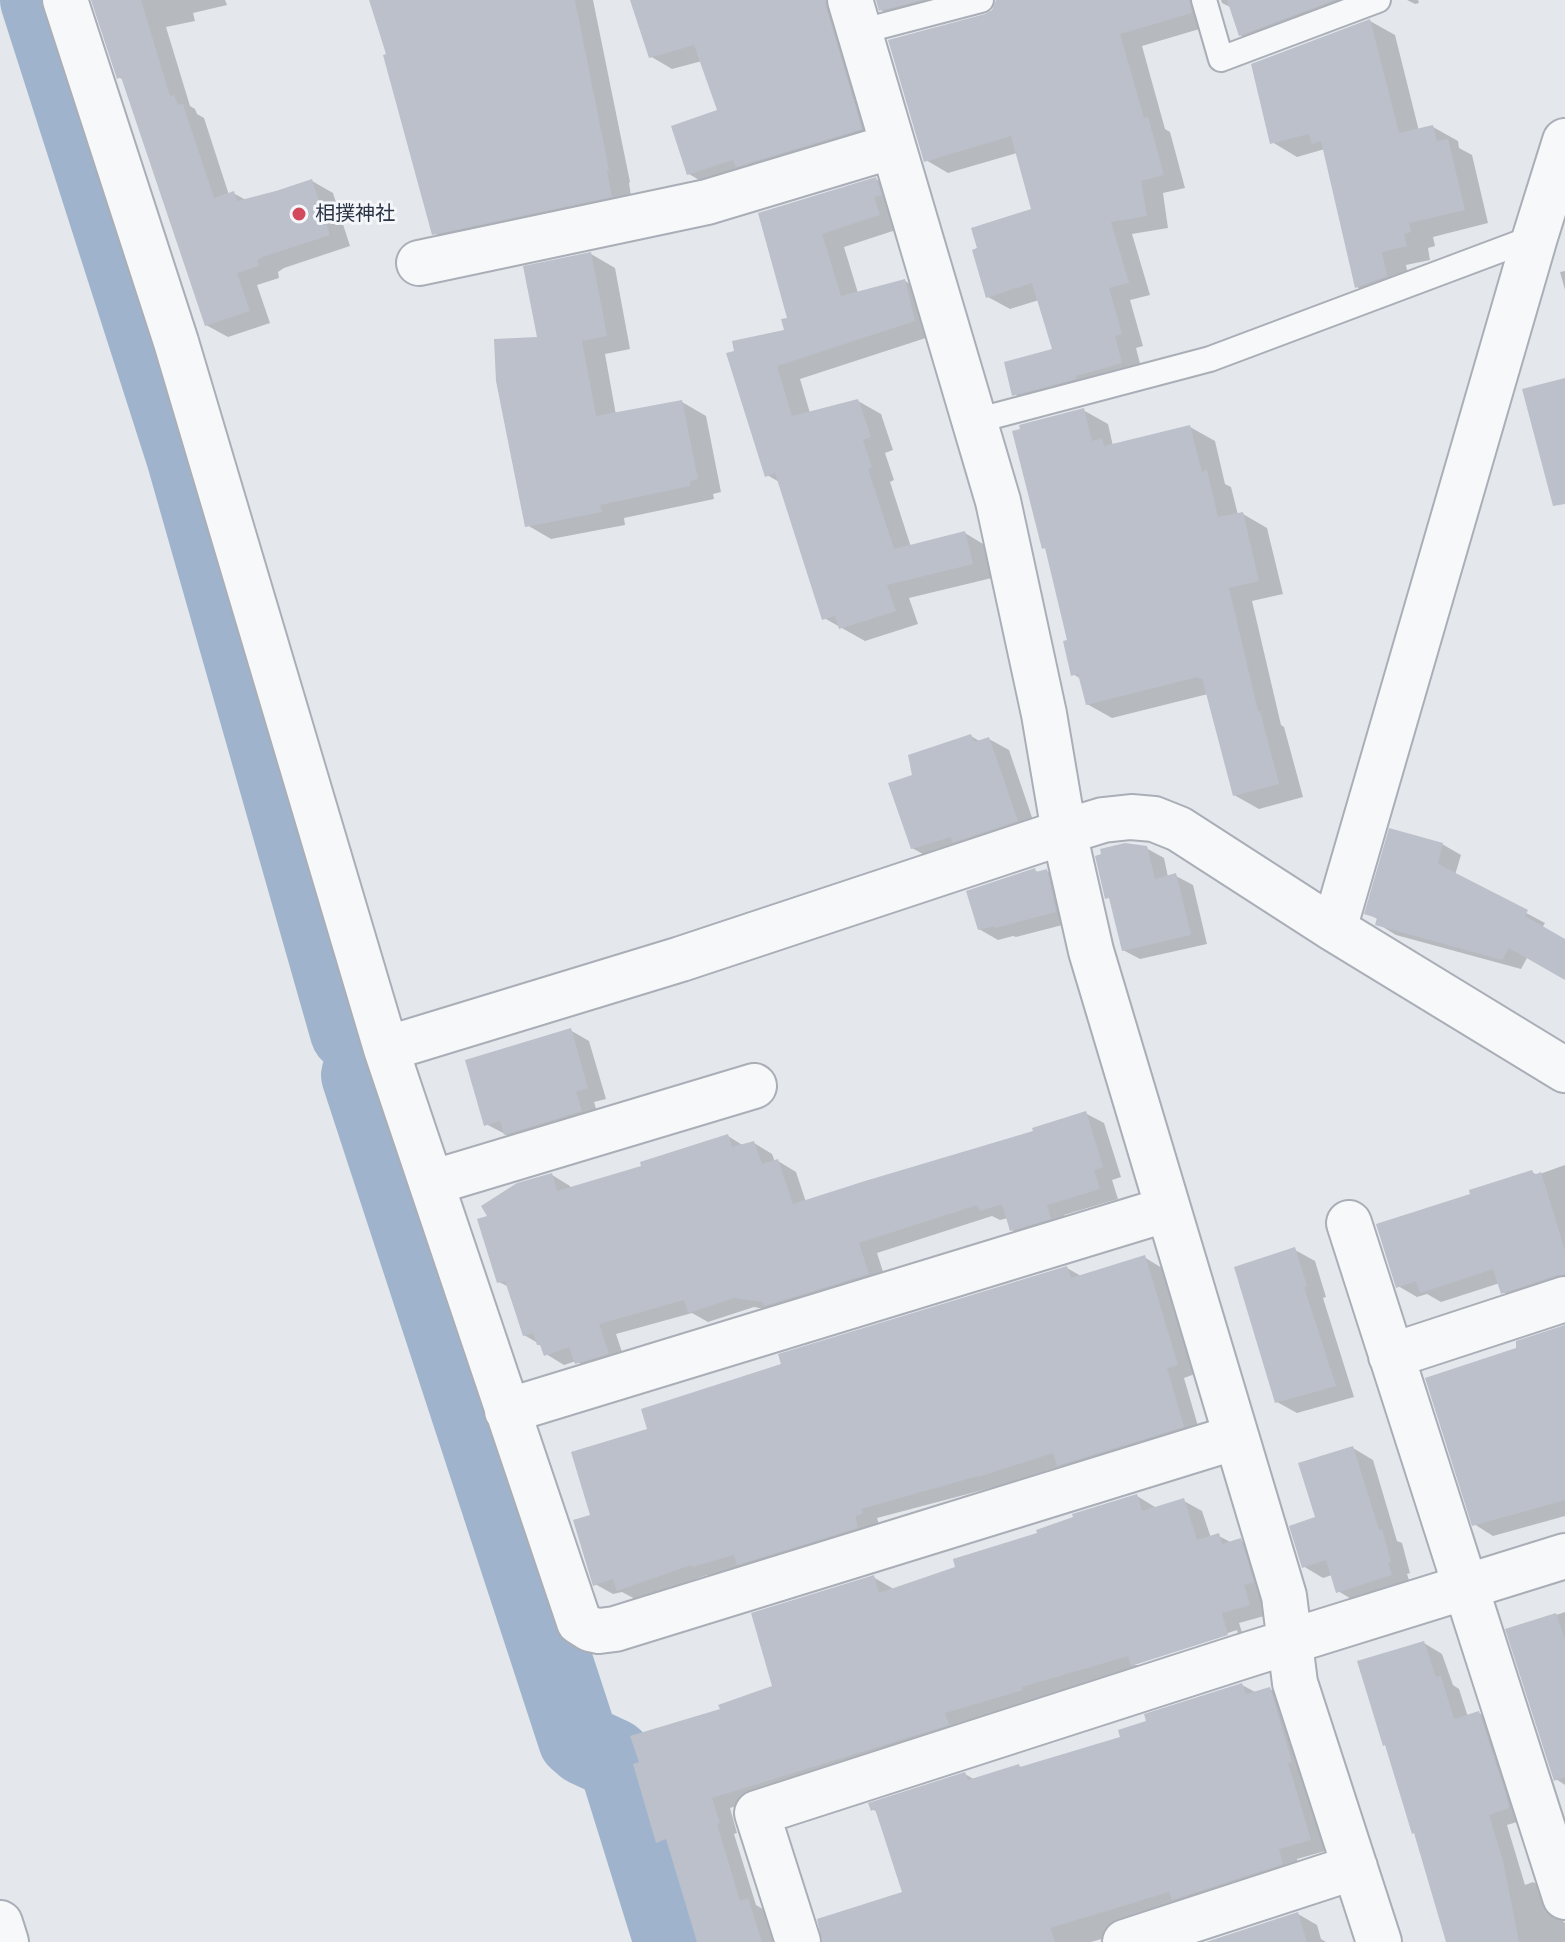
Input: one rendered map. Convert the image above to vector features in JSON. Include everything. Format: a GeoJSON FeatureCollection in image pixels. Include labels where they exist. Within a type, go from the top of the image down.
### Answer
{"type":"FeatureCollection","features":[{"type":"Feature","properties":{"kind":"street"},"geometry":{"type":"LineString","coordinates":[[65,0],[176,342],[386,1049],[576,1617],[585,1626],[599,1631],[615,1629],[1236,1437]]}},
{"type":"Feature","properties":{"kind":"street"},"geometry":{"type":"LineString","coordinates":[[855,16],[998,501],[1091,951],[1284,1596],[1295,1683],[1379,1942]]}},
{"type":"Feature","properties":{"kind":"street"},"geometry":{"type":"LineString","coordinates":[[1334,929],[1550,232],[1565,141]]}},
{"type":"Feature","properties":{"kind":"street"},"geometry":{"type":"LineString","coordinates":[[419,263],[707,202],[893,146]]}},
{"type":"Feature","properties":{"kind":"street"},"geometry":{"type":"LineString","coordinates":[[386,1049],[681,959],[1064,832],[1103,820],[1131,817],[1154,819],[1179,829],[1334,929],[1565,1070]]}},
{"type":"Feature","properties":{"kind":"street"},"geometry":{"type":"LineString","coordinates":[[431,1183],[754,1086]]}},
{"type":"Feature","properties":{"kind":"street"},"geometry":{"type":"LineString","coordinates":[[507,1411],[1168,1209]]}},
{"type":"Feature","properties":{"kind":"street"},"geometry":{"type":"LineString","coordinates":[[1349,1223],[1466,1587],[1555,1832],[1565,1897]]}},
{"type":"Feature","properties":{"kind":"street"},"geometry":{"type":"LineString","coordinates":[[1391,1356],[1565,1299]]}},
{"type":"Feature","properties":{"kind":"street"},"geometry":{"type":"LineString","coordinates":[[798,1942],[757,1813],[1565,1556]]}},
{"type":"Feature","properties":{"kind":"street"},"geometry":{"type":"LineString","coordinates":[[1125,1942],[1355,1867]]}},
{"type":"Feature","properties":{"kind":"street"},"geometry":{"type":"LineString","coordinates":[[0,1923],[6,1942]]}},
{"type":"Feature","properties":{"kind":"lane"},"geometry":{"type":"LineString","coordinates":[[855,16],[981,0]]}},
{"type":"Feature","properties":{"kind":"lane"},"geometry":{"type":"LineString","coordinates":[[1204,0],[1221,59],[1378,0]]}},
{"type":"Feature","properties":{"kind":"lane"},"geometry":{"type":"LineString","coordinates":[[975,421],[1210,359],[1550,232]]}},
{"type":"Feature","properties":{"kind":"building"},"geometry":{"type":"Polygon","coordinates":[[[91,0],[141,0],[170,96],[174,95],[178,105],[183,104],[214,198],[234,191],[237,201],[312,179],[330,235],[262,257],[257,260],[259,266],[237,273],[250,311],[205,326],[121,77],[117,79],[91,0]]]}},
{"type":"Feature","properties":{"kind":"building"},"geometry":{"type":"Polygon","coordinates":[[[369,0],[575,0],[612,197],[432,235],[383,55],[386,54],[369,0]]]}},
{"type":"Feature","properties":{"kind":"building"},"geometry":{"type":"Polygon","coordinates":[[[630,0],[826,0],[862,129],[736,167],[733,160],[687,175],[671,126],[717,110],[694,45],[649,58],[630,0]]]}},
{"type":"Feature","properties":{"kind":"building"},"geometry":{"type":"Polygon","coordinates":[[[876,0],[922,0],[879,11],[876,0]]]}},
{"type":"Feature","properties":{"kind":"building"},"geometry":{"type":"Polygon","coordinates":[[[996,0],[1189,0],[1192,13],[1120,34],[1164,175],[1141,181],[1147,216],[1111,222],[1129,283],[1109,288],[1122,334],[1115,336],[1122,363],[1012,396],[1004,362],[1052,349],[1032,283],[986,298],[972,250],[977,248],[971,228],[1031,209],[1011,136],[924,162],[888,40],[985,14],[992,10],[996,0]]]}},
{"type":"Feature","properties":{"kind":"building"},"geometry":{"type":"Polygon","coordinates":[[[1227,0],[1335,0],[1239,36],[1227,0]]]}},
{"type":"Feature","properties":{"kind":"building"},"geometry":{"type":"Polygon","coordinates":[[[1370,19],[1399,133],[1433,125],[1437,141],[1448,139],[1465,210],[1409,223],[1411,232],[1404,234],[1407,246],[1382,252],[1387,276],[1355,288],[1321,141],[1312,144],[1309,134],[1270,144],[1251,64],[1370,19]]]}},
{"type":"Feature","properties":{"kind":"building"},"geometry":{"type":"Polygon","coordinates":[[[876,177],[882,195],[874,197],[880,215],[822,234],[841,296],[905,279],[915,321],[777,366],[792,416],[858,399],[871,437],[863,440],[872,467],[868,469],[894,549],[965,531],[973,564],[887,585],[896,611],[839,629],[835,616],[822,620],[775,473],[765,477],[726,353],[734,351],[732,341],[784,330],[781,319],[787,318],[758,213],[876,177]]]}},
{"type":"Feature","properties":{"kind":"building"},"geometry":{"type":"Polygon","coordinates":[[[591,252],[607,336],[582,341],[596,416],[682,400],[698,479],[690,481],[690,486],[600,505],[602,512],[525,527],[496,381],[494,339],[537,337],[523,266],[591,252]]]}},
{"type":"Feature","properties":{"kind":"building"},"geometry":{"type":"Polygon","coordinates":[[[1565,378],[1565,504],[1553,506],[1522,389],[1565,378]]]}},
{"type":"Feature","properties":{"kind":"building"},"geometry":{"type":"Polygon","coordinates":[[[1084,408],[1092,441],[1102,438],[1104,446],[1190,425],[1202,472],[1207,470],[1218,517],[1243,512],[1259,581],[1229,588],[1279,784],[1233,796],[1202,678],[1086,705],[1078,674],[1071,676],[1063,641],[1067,640],[1045,548],[1042,549],[1012,431],[1020,429],[1019,425],[1084,408]]]}},
{"type":"Feature","properties":{"kind":"building"},"geometry":{"type":"Polygon","coordinates":[[[971,734],[974,742],[989,737],[1018,821],[952,843],[951,837],[911,849],[888,783],[912,775],[908,755],[971,734]]]}},
{"type":"Feature","properties":{"kind":"building"},"geometry":{"type":"Polygon","coordinates":[[[1389,828],[1443,843],[1438,864],[1528,910],[1525,916],[1565,939],[1565,980],[1509,948],[1502,960],[1375,925],[1377,918],[1364,914],[1389,828]]]}},
{"type":"Feature","properties":{"kind":"building"},"geometry":{"type":"Polygon","coordinates":[[[1125,843],[1147,846],[1155,879],[1176,873],[1191,935],[1122,951],[1095,856],[1101,854],[1100,849],[1125,843]]]}},
{"type":"Feature","properties":{"kind":"building"},"geometry":{"type":"Polygon","coordinates":[[[1035,868],[1036,872],[1047,869],[1056,912],[978,930],[966,891],[1035,868]]]}},
{"type":"Feature","properties":{"kind":"building"},"geometry":{"type":"Polygon","coordinates":[[[571,1028],[588,1088],[576,1092],[582,1111],[504,1135],[500,1121],[484,1126],[465,1060],[571,1028]]]}},
{"type":"Feature","properties":{"kind":"building"},"geometry":{"type":"Polygon","coordinates":[[[1086,1111],[1103,1167],[1094,1170],[1100,1189],[1047,1205],[1051,1219],[1010,1231],[1002,1204],[980,1211],[977,1205],[859,1243],[869,1274],[764,1306],[763,1302],[734,1298],[688,1313],[684,1300],[599,1324],[609,1354],[575,1364],[569,1347],[544,1356],[533,1333],[523,1336],[505,1281],[497,1283],[477,1219],[487,1216],[481,1206],[517,1183],[552,1173],[557,1191],[641,1166],[640,1162],[728,1134],[732,1147],[754,1141],[762,1164],[778,1159],[793,1204],[1033,1131],[1032,1128],[1086,1111]]]}},
{"type":"Feature","properties":{"kind":"building"},"geometry":{"type":"Polygon","coordinates":[[[1532,1170],[1534,1175],[1541,1172],[1565,1251],[1565,1275],[1501,1294],[1493,1269],[1420,1293],[1416,1281],[1396,1288],[1376,1224],[1532,1170]]]}},
{"type":"Feature","properties":{"kind":"building"},"geometry":{"type":"Polygon","coordinates":[[[1295,1247],[1307,1286],[1304,1287],[1336,1386],[1275,1403],[1234,1267],[1295,1247]]]}},
{"type":"Feature","properties":{"kind":"building"},"geometry":{"type":"Polygon","coordinates":[[[1145,1255],[1178,1365],[1167,1368],[1184,1427],[1057,1466],[1053,1453],[861,1509],[862,1514],[856,1516],[858,1528],[737,1565],[734,1555],[691,1565],[617,1591],[613,1579],[593,1586],[573,1520],[590,1515],[571,1452],[647,1429],[641,1409],[781,1364],[778,1354],[1067,1266],[1071,1278],[1145,1255]]]}},
{"type":"Feature","properties":{"kind":"building"},"geometry":{"type":"Polygon","coordinates":[[[1565,1325],[1565,1500],[1472,1526],[1425,1378],[1516,1348],[1516,1341],[1565,1325]]]}},
{"type":"Feature","properties":{"kind":"building"},"geometry":{"type":"Polygon","coordinates":[[[1353,1446],[1379,1530],[1382,1529],[1392,1575],[1336,1593],[1326,1560],[1302,1568],[1289,1526],[1315,1517],[1298,1463],[1353,1446]]]}},
{"type":"Feature","properties":{"kind":"building"},"geometry":{"type":"Polygon","coordinates":[[[1137,1494],[1142,1511],[1184,1498],[1197,1540],[1219,1533],[1222,1544],[1241,1538],[1254,1582],[1244,1585],[1250,1605],[1222,1613],[1228,1635],[1131,1666],[1128,1656],[1022,1687],[1023,1690],[945,1713],[949,1725],[712,1798],[740,1901],[748,1898],[762,1942],[697,1942],[666,1839],[656,1843],[633,1764],[639,1762],[630,1736],[720,1709],[718,1705],[772,1686],[751,1613],[874,1575],[879,1593],[955,1567],[953,1559],[1037,1533],[1036,1530],[1073,1517],[1072,1514],[1137,1494]]]}},
{"type":"Feature","properties":{"kind":"building"},"geometry":{"type":"Polygon","coordinates":[[[1556,1613],[1565,1640],[1565,1777],[1554,1781],[1505,1629],[1556,1613]]]}},
{"type":"Feature","properties":{"kind":"building"},"geometry":{"type":"Polygon","coordinates":[[[1424,1641],[1436,1677],[1441,1676],[1454,1719],[1479,1711],[1506,1795],[1509,1808],[1489,1815],[1503,1861],[1519,1942],[1446,1942],[1414,1833],[1383,1746],[1357,1661],[1424,1641]]]}},
{"type":"Feature","properties":{"kind":"building"},"geometry":{"type":"Polygon","coordinates":[[[1242,1683],[1246,1694],[1270,1687],[1311,1840],[1279,1849],[1283,1864],[1172,1900],[1169,1892],[1050,1928],[1055,1942],[822,1942],[817,1919],[902,1892],[875,1809],[871,1811],[868,1803],[965,1772],[968,1780],[1120,1737],[1118,1730],[1146,1721],[1144,1714],[1242,1683]]]}},
{"type":"Feature","properties":{"kind":"building"},"geometry":{"type":"Polygon","coordinates":[[[1298,1912],[1307,1942],[1206,1942],[1298,1912]]]}},
{"type":"Feature","properties":{"kind":"waterway"},"geometry":{"type":"LineString","coordinates":[[40,0],[186,456],[350,1032]]}},
{"type":"Feature","properties":{"kind":"waterway"},"geometry":{"type":"LineString","coordinates":[[361,1075],[578,1739],[619,1765],[674,1942]]}},
{"type":"Feature","properties":{"kind":"place","name":"相撲神社"},"geometry":{"type":"Point","coordinates":[299,214]}}]}
